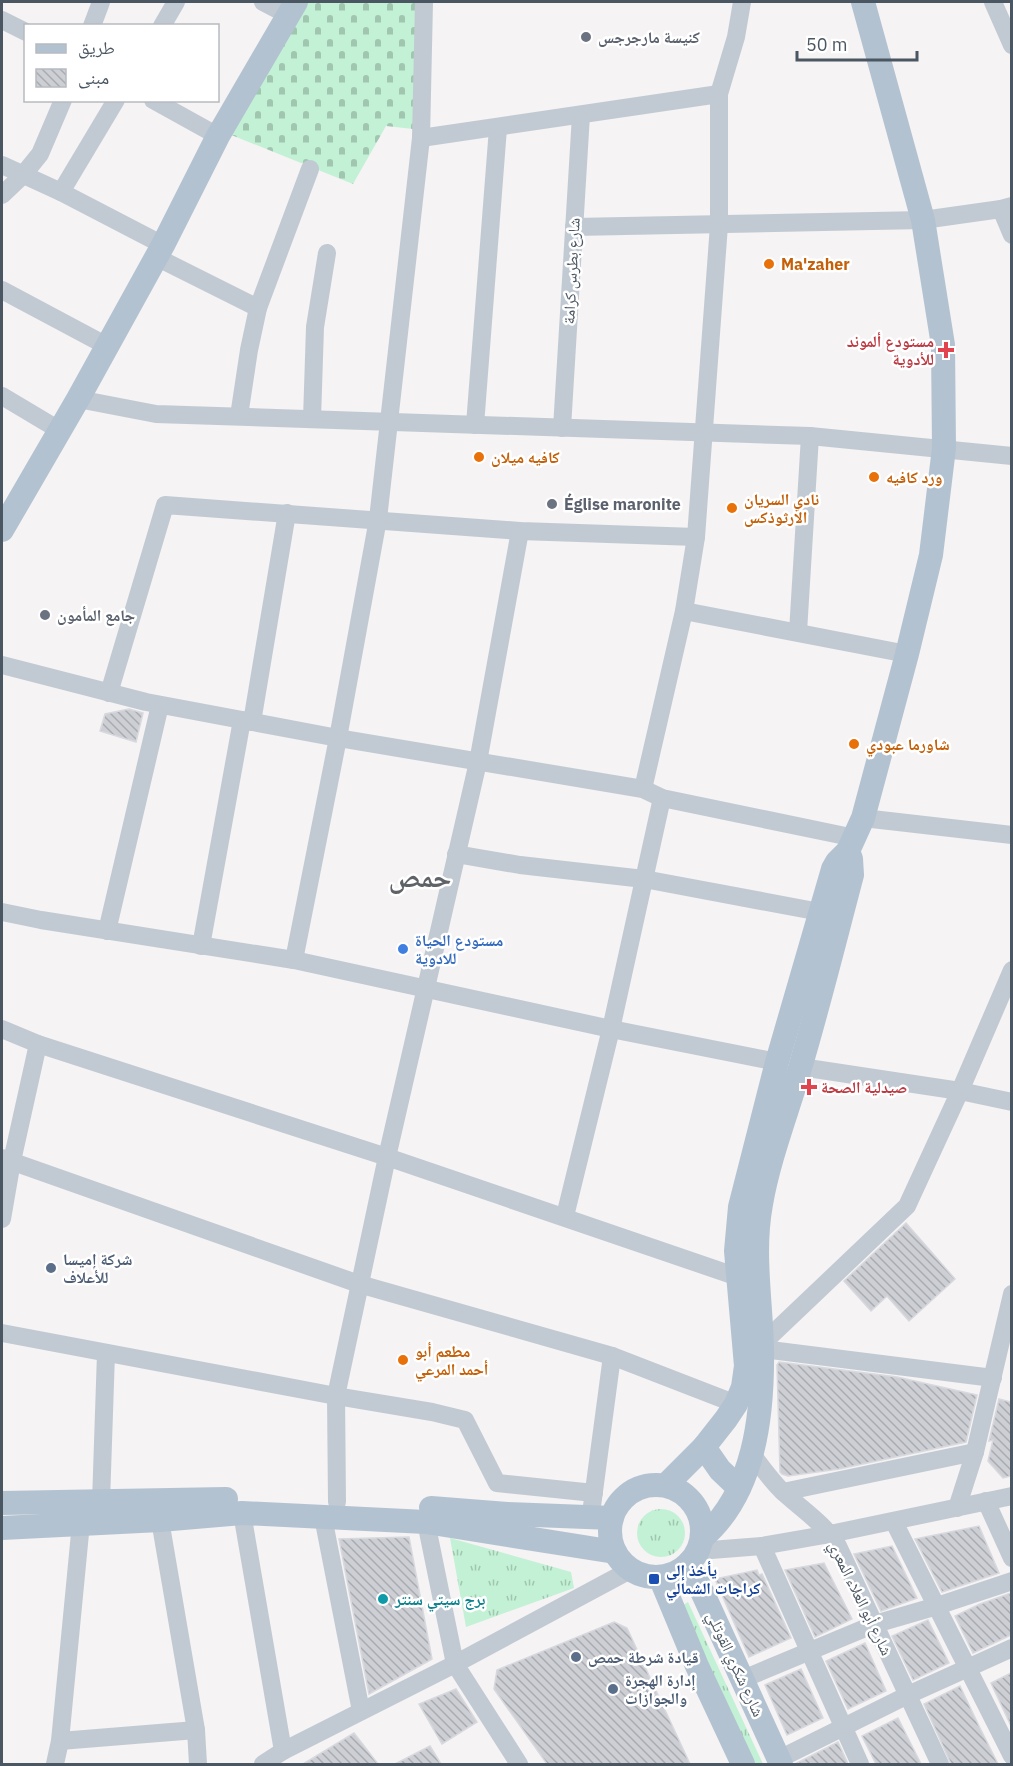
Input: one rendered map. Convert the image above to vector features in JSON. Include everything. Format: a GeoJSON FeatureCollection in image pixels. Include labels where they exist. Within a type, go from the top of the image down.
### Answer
{"type":"FeatureCollection","features":[{"type":"Feature","properties":{"kind":"main road"},"geometry":{"type":"LineString","coordinates":[[2,1503],[256,1499],[426,1522],[622,1561],[645,1576],[660,1577],[676,1573],[697,1551],[717,1526],[739,1488],[747,1470],[760,1402],[762,1346],[756,1253],[760,1212],[767,1179],[801,1067],[852,875],[856,835],[907,654],[931,555],[944,448],[943,345],[923,220],[863,2]]}},
{"type":"Feature","properties":{"kind":"main road"},"geometry":{"type":"LineString","coordinates":[[4,520],[78,399],[159,251],[218,136],[292,8]]}},
{"type":"Feature","properties":{"kind":"main road"},"geometry":{"type":"LineString","coordinates":[[666,1485],[704,1447],[726,1419],[743,1387],[746,1366],[736,1251],[740,1207],[777,1062],[833,869],[856,835]]}},
{"type":"Feature","properties":{"kind":"main road"},"geometry":{"type":"LineString","coordinates":[[704,1447],[720,1470],[739,1488]]}},
{"type":"Feature","properties":{"kind":"main road"},"geometry":{"type":"LineString","coordinates":[[2,1528],[330,1509],[507,1514],[599,1509],[616,1507],[632,1491],[643,1486],[666,1485],[682,1492],[694,1504],[701,1520],[697,1551]]}},
{"type":"Feature","properties":{"kind":"main road"},"geometry":{"type":"LineString","coordinates":[[599,1509],[622,1561]]}},
{"type":"Feature","properties":{"kind":"main road","name":"شارع شكري القوتلي"},"geometry":{"type":"LineString","coordinates":[[697,1551],[743,1679],[780,1762]]}},
{"type":"Feature","properties":{"kind":"main road"},"geometry":{"type":"LineString","coordinates":[[660,1577],[743,1764]]}},
{"type":"Feature","properties":{"kind":"street"},"geometry":{"type":"LineString","coordinates":[[93,24],[101,2]]}},
{"type":"Feature","properties":{"kind":"street"},"geometry":{"type":"LineString","coordinates":[[163,24],[176,2]]}},
{"type":"Feature","properties":{"kind":"street"},"geometry":{"type":"LineString","coordinates":[[263,2],[292,8]]}},
{"type":"Feature","properties":{"kind":"street"},"geometry":{"type":"LineString","coordinates":[[294,960],[378,519],[421,138],[424,2]]}},
{"type":"Feature","properties":{"kind":"street"},"geometry":{"type":"LineString","coordinates":[[643,789],[684,611],[696,537],[719,225],[719,94],[736,37],[741,2]]}},
{"type":"Feature","properties":{"kind":"street"},"geometry":{"type":"LineString","coordinates":[[993,2],[1011,45]]}},
{"type":"Feature","properties":{"kind":"street"},"geometry":{"type":"LineString","coordinates":[[2,20],[24,31]]}},
{"type":"Feature","properties":{"kind":"street"},"geometry":{"type":"LineString","coordinates":[[421,138],[719,94]]}},
{"type":"Feature","properties":{"kind":"street"},"geometry":{"type":"LineString","coordinates":[[2,195],[23,175],[40,154],[62,102]]}},
{"type":"Feature","properties":{"kind":"street"},"geometry":{"type":"LineString","coordinates":[[61,192],[115,102]]}},
{"type":"Feature","properties":{"kind":"street"},"geometry":{"type":"LineString","coordinates":[[157,102],[218,136]]}},
{"type":"Feature","properties":{"kind":"street","name":"شارع بطرس كرامة"},"geometry":{"type":"LineString","coordinates":[[562,428],[581,115]]}},
{"type":"Feature","properties":{"kind":"street"},"geometry":{"type":"LineString","coordinates":[[475,425],[498,128]]}},
{"type":"Feature","properties":{"kind":"street"},"geometry":{"type":"LineString","coordinates":[[2,165],[61,192],[258,308]]}},
{"type":"Feature","properties":{"kind":"street"},"geometry":{"type":"LineString","coordinates":[[239,416],[258,308],[310,169]]}},
{"type":"Feature","properties":{"kind":"street"},"geometry":{"type":"LineString","coordinates":[[574,227],[923,220],[1006,208],[1011,235]]}},
{"type":"Feature","properties":{"kind":"street"},"geometry":{"type":"LineString","coordinates":[[312,419],[315,327],[327,253]]}},
{"type":"Feature","properties":{"kind":"street"},"geometry":{"type":"LineString","coordinates":[[3,295],[107,346]]}},
{"type":"Feature","properties":{"kind":"street"},"geometry":{"type":"LineString","coordinates":[[2,396],[59,430]]}},
{"type":"Feature","properties":{"kind":"street"},"geometry":{"type":"LineString","coordinates":[[78,399],[156,414],[810,436],[1011,456]]}},
{"type":"Feature","properties":{"kind":"street"},"geometry":{"type":"LineString","coordinates":[[798,632],[810,436]]}},
{"type":"Feature","properties":{"kind":"street"},"geometry":{"type":"LineString","coordinates":[[109,693],[165,505],[520,531],[696,537]]}},
{"type":"Feature","properties":{"kind":"street"},"geometry":{"type":"LineString","coordinates":[[201,946],[287,513]]}},
{"type":"Feature","properties":{"kind":"street"},"geometry":{"type":"LineString","coordinates":[[361,1711],[330,1509],[336,1396],[387,1157],[478,762],[520,531]]}},
{"type":"Feature","properties":{"kind":"street"},"geometry":{"type":"LineString","coordinates":[[684,611],[907,654]]}},
{"type":"Feature","properties":{"kind":"street"},"geometry":{"type":"LineString","coordinates":[[2,665],[160,705],[338,738],[643,789],[662,798],[856,835],[1011,834]]}},
{"type":"Feature","properties":{"kind":"street"},"geometry":{"type":"LineString","coordinates":[[107,931],[160,705]]}},
{"type":"Feature","properties":{"kind":"street"},"geometry":{"type":"LineString","coordinates":[[565,1216],[611,1029],[662,798]]}},
{"type":"Feature","properties":{"kind":"street"},"geometry":{"type":"LineString","coordinates":[[456,854],[520,865],[644,879],[820,912]]}},
{"type":"Feature","properties":{"kind":"street"},"geometry":{"type":"LineString","coordinates":[[2,912],[294,960],[611,1029],[777,1062]]}},
{"type":"Feature","properties":{"kind":"street"},"geometry":{"type":"LineString","coordinates":[[762,1346],[907,1206],[960,1091],[1011,970]]}},
{"type":"Feature","properties":{"kind":"street"},"geometry":{"type":"LineString","coordinates":[[2,1029],[38,1044],[387,1157],[738,1276]]}},
{"type":"Feature","properties":{"kind":"street"},"geometry":{"type":"LineString","coordinates":[[2,1219],[7,1159],[38,1044]]}},
{"type":"Feature","properties":{"kind":"street"},"geometry":{"type":"LineString","coordinates":[[801,1067],[960,1091],[1011,1102]]}},
{"type":"Feature","properties":{"kind":"street"},"geometry":{"type":"LineString","coordinates":[[7,1159],[359,1284],[612,1356],[736,1404]]}},
{"type":"Feature","properties":{"kind":"street"},"geometry":{"type":"LineString","coordinates":[[957,1508],[975,1452],[1011,1294]]}},
{"type":"Feature","properties":{"kind":"street"},"geometry":{"type":"LineString","coordinates":[[2,1333],[465,1420],[496,1483],[599,1509],[612,1356]]}},
{"type":"Feature","properties":{"kind":"street"},"geometry":{"type":"LineString","coordinates":[[762,1346],[993,1378]]}},
{"type":"Feature","properties":{"kind":"street"},"geometry":{"type":"LineString","coordinates":[[101,1502],[106,1353]]}},
{"type":"Feature","properties":{"kind":"street"},"geometry":{"type":"LineString","coordinates":[[783,1492],[975,1452]]}},
{"type":"Feature","properties":{"kind":"street","name":"شارع أبو العلاء المعري"},"geometry":{"type":"LineString","coordinates":[[751,1453],[783,1492],[822,1525],[845,1558],[940,1764]]}},
{"type":"Feature","properties":{"kind":"street"},"geometry":{"type":"LineString","coordinates":[[697,1551],[762,1546],[894,1522],[1011,1496]]}},
{"type":"Feature","properties":{"kind":"street"},"geometry":{"type":"LineString","coordinates":[[986,1501],[1011,1557]]}},
{"type":"Feature","properties":{"kind":"street"},"geometry":{"type":"LineString","coordinates":[[242,1513],[283,1751]]}},
{"type":"Feature","properties":{"kind":"street"},"geometry":{"type":"LineString","coordinates":[[160,1520],[196,1730],[198,1764]]}},
{"type":"Feature","properties":{"kind":"street"},"geometry":{"type":"LineString","coordinates":[[426,1522],[455,1664],[519,1764]]}},
{"type":"Feature","properties":{"kind":"street"},"geometry":{"type":"LineString","coordinates":[[894,1522],[1011,1756]]}},
{"type":"Feature","properties":{"kind":"street"},"geometry":{"type":"LineString","coordinates":[[55,1764],[60,1741],[81,1523]]}},
{"type":"Feature","properties":{"kind":"street"},"geometry":{"type":"LineString","coordinates":[[762,1546],[860,1764]]}},
{"type":"Feature","properties":{"kind":"street"},"geometry":{"type":"LineString","coordinates":[[263,1764],[283,1751],[455,1664],[622,1561]]}},
{"type":"Feature","properties":{"kind":"street"},"geometry":{"type":"LineString","coordinates":[[743,1679],[875,1624],[1011,1581]]}},
{"type":"Feature","properties":{"kind":"street"},"geometry":{"type":"LineString","coordinates":[[780,1762],[843,1727],[1011,1648]]}},
{"type":"Feature","properties":{"kind":"street"},"geometry":{"type":"LineString","coordinates":[[60,1741],[196,1730]]}},
{"type":"Feature","properties":{"kind":"green space"},"geometry":{"type":"Polygon","coordinates":[[[306,2],[416,2],[413,129],[386,126],[353,184],[224,132],[306,2]]]}},
{"type":"Feature","properties":{"kind":"green space"},"geometry":{"type":"Polygon","coordinates":[[[661,1509],[678,1516],[685,1533],[678,1550],[661,1557],[644,1550],[637,1533],[644,1516],[661,1509]]]}},
{"type":"Feature","properties":{"kind":"green space"},"geometry":{"type":"Polygon","coordinates":[[[450,1538],[571,1572],[574,1588],[466,1627],[450,1538]]]}},
{"type":"Feature","properties":{"kind":"green space"},"geometry":{"type":"Polygon","coordinates":[[[688,1602],[763,1764],[748,1764],[677,1609],[688,1602]]]}},
{"type":"Feature","properties":{"kind":"building"},"geometry":{"type":"Polygon","coordinates":[[[129,709],[143,713],[136,742],[100,731],[105,714],[129,709]]]}},
{"type":"Feature","properties":{"kind":"building"},"geometry":{"type":"Polygon","coordinates":[[[906,1223],[955,1279],[909,1321],[887,1296],[871,1311],[844,1281],[906,1223]]]}},
{"type":"Feature","properties":{"kind":"building"},"geometry":{"type":"Polygon","coordinates":[[[779,1362],[897,1377],[977,1395],[966,1442],[839,1469],[788,1476],[782,1474],[780,1472],[777,1365],[779,1362]]]}},
{"type":"Feature","properties":{"kind":"building"},"geometry":{"type":"Polygon","coordinates":[[[999,1399],[1011,1402],[1011,1476],[1003,1478],[988,1461],[993,1440],[989,1441],[999,1399]]]}},
{"type":"Feature","properties":{"kind":"building"},"geometry":{"type":"Polygon","coordinates":[[[979,1526],[999,1573],[942,1592],[915,1539],[979,1526]]]}},
{"type":"Feature","properties":{"kind":"building","name":"برج سيتي سنتر"},"geometry":{"type":"Polygon","coordinates":[[[409,1537],[432,1659],[369,1694],[339,1539],[409,1537]]]}},
{"type":"Feature","properties":{"kind":"building"},"geometry":{"type":"Polygon","coordinates":[[[892,1546],[917,1598],[881,1611],[854,1554],[892,1546]]]}},
{"type":"Feature","properties":{"kind":"building"},"geometry":{"type":"Polygon","coordinates":[[[824,1563],[852,1619],[815,1637],[785,1570],[824,1563]]]}},
{"type":"Feature","properties":{"kind":"building"},"geometry":{"type":"Polygon","coordinates":[[[757,1570],[759,1575],[762,1574],[791,1638],[749,1657],[715,1579],[757,1570]]]}},
{"type":"Feature","properties":{"kind":"building"},"geometry":{"type":"Polygon","coordinates":[[[1011,1593],[1011,1635],[973,1653],[955,1616],[1011,1593]]]}},
{"type":"Feature","properties":{"kind":"building"},"geometry":{"type":"Polygon","coordinates":[[[928,1620],[949,1663],[913,1680],[892,1636],[928,1620]]]}},
{"type":"Feature","properties":{"kind":"building"},"geometry":{"type":"Polygon","coordinates":[[[614,1622],[627,1628],[690,1764],[547,1764],[494,1689],[497,1670],[614,1622]]]}},
{"type":"Feature","properties":{"kind":"building"},"geometry":{"type":"Polygon","coordinates":[[[865,1643],[886,1691],[848,1709],[826,1661],[865,1643]]]}},
{"type":"Feature","properties":{"kind":"building"},"geometry":{"type":"Polygon","coordinates":[[[801,1669],[823,1718],[787,1735],[765,1685],[801,1669]]]}},
{"type":"Feature","properties":{"kind":"building"},"geometry":{"type":"Polygon","coordinates":[[[1011,1673],[1011,1726],[991,1683],[1011,1673]]]}},
{"type":"Feature","properties":{"kind":"building"},"geometry":{"type":"Polygon","coordinates":[[[960,1686],[998,1764],[951,1764],[924,1704],[960,1686]]]}},
{"type":"Feature","properties":{"kind":"building"},"geometry":{"type":"Polygon","coordinates":[[[456,1689],[477,1722],[442,1744],[419,1704],[456,1689]]]}},
{"type":"Feature","properties":{"kind":"building"},"geometry":{"type":"Polygon","coordinates":[[[898,1718],[921,1764],[876,1764],[862,1736],[898,1718]]]}},
{"type":"Feature","properties":{"kind":"building"},"geometry":{"type":"Polygon","coordinates":[[[354,1733],[378,1764],[303,1764],[354,1733]]]}},
{"type":"Feature","properties":{"kind":"building"},"geometry":{"type":"Polygon","coordinates":[[[838,1742],[848,1764],[795,1764],[838,1742]]]}},
{"type":"Feature","properties":{"kind":"building"},"geometry":{"type":"Polygon","coordinates":[[[430,1746],[441,1764],[395,1764],[430,1746]]]}},
{"type":"Feature","properties":{"kind":"place","name":"كنيسة مارجرجس"},"geometry":{"type":"Point","coordinates":[586,37]}},
{"type":"Feature","properties":{"kind":"place","name":"Ma'zaher"},"geometry":{"type":"Point","coordinates":[769,264]}},
{"type":"Feature","properties":{"kind":"place","name":"مستودع ألموند للأدوية"},"geometry":{"type":"Point","coordinates":[946,350]}},
{"type":"Feature","properties":{"kind":"place","name":"كافيه ميلان"},"geometry":{"type":"Point","coordinates":[479,457]}},
{"type":"Feature","properties":{"kind":"place","name":"ورد كافيه"},"geometry":{"type":"Point","coordinates":[874,477]}},
{"type":"Feature","properties":{"kind":"place","name":"Église maronite"},"geometry":{"type":"Point","coordinates":[552,504]}},
{"type":"Feature","properties":{"kind":"place","name":"نادي السريان الارثوذكس"},"geometry":{"type":"Point","coordinates":[732,508]}},
{"type":"Feature","properties":{"kind":"place","name":"جامع المأمون"},"geometry":{"type":"Point","coordinates":[45,615]}},
{"type":"Feature","properties":{"kind":"place","name":"شاورما عبودي"},"geometry":{"type":"Point","coordinates":[854,744]}},
{"type":"Feature","properties":{"kind":"place","name":"مستودع الحياة للادوية"},"geometry":{"type":"Point","coordinates":[403,949]}},
{"type":"Feature","properties":{"kind":"place","name":"صيدلية الصحة"},"geometry":{"type":"Point","coordinates":[809,1087]}},
{"type":"Feature","properties":{"kind":"place","name":"شركة إميسا للأعلاف"},"geometry":{"type":"Point","coordinates":[51,1268]}},
{"type":"Feature","properties":{"kind":"place","name":"مطعم أبو أحمد المرعي"},"geometry":{"type":"Point","coordinates":[403,1360]}},
{"type":"Feature","properties":{"kind":"place","name":"يأخذ إلى كراجات الشمالي"},"geometry":{"type":"Point","coordinates":[654,1579]}},
{"type":"Feature","properties":{"kind":"place","name":"برج سيتي سنتر"},"geometry":{"type":"Point","coordinates":[383,1599]}},
{"type":"Feature","properties":{"kind":"place","name":"قيادة شرطة حمص"},"geometry":{"type":"Point","coordinates":[576,1657]}},
{"type":"Feature","properties":{"kind":"place","name":"إدارة الهجرة والجوازات"},"geometry":{"type":"Point","coordinates":[613,1689]}},
{"type":"Feature","properties":{"kind":"district","name":"حمص"},"geometry":{"type":"Point","coordinates":[420,876]}}]}
